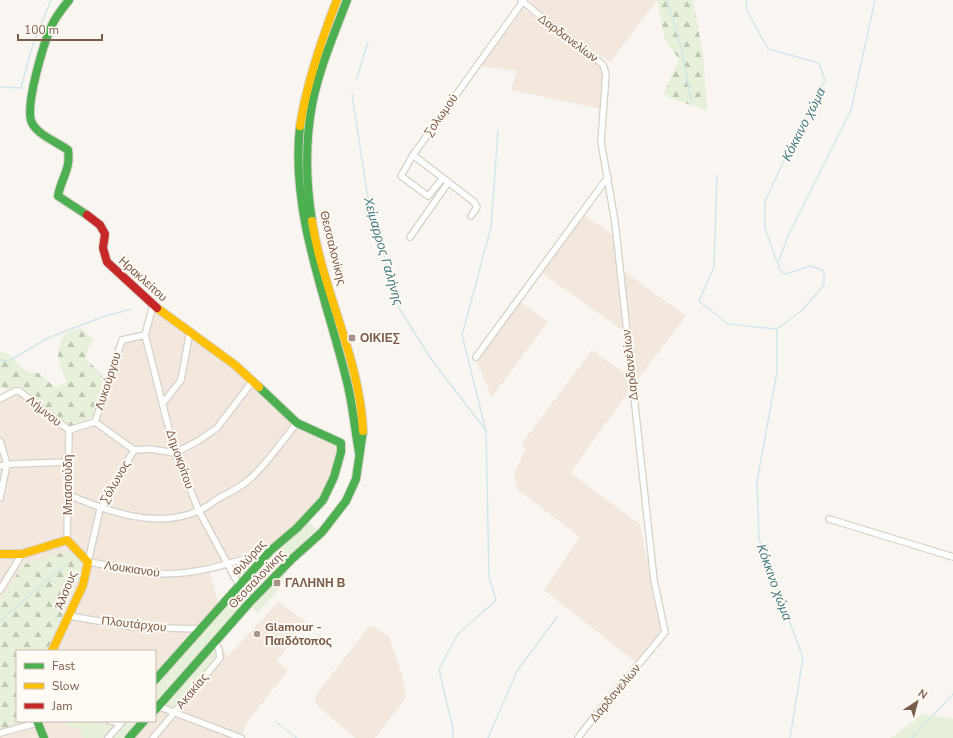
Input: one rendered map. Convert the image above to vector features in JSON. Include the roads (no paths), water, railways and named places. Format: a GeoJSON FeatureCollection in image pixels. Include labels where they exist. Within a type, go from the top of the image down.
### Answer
{"type":"FeatureCollection","features":[{"type":"Feature","properties":{"kind":"main road","name":"Ηρακλείτου"},"geometry":{"type":"LineString","coordinates":[[69,0],[52,25],[34,82],[29,116],[31,122],[37,128],[68,150],[70,166],[58,190],[58,196],[88,215],[100,226],[105,234],[103,248],[107,262],[153,305],[235,365],[297,423],[341,443]]}},
{"type":"Feature","properties":{"kind":"main road","name":"Θεσσαλονίκης"},"geometry":{"type":"LineString","coordinates":[[337,0],[320,47],[304,101],[300,128],[299,184],[306,231],[348,387],[359,456]]}},
{"type":"Feature","properties":{"kind":"main road","name":"Θεσσαλονίκης"},"geometry":{"type":"LineString","coordinates":[[156,707],[250,602],[292,558],[322,532],[346,501],[356,480],[363,437],[362,414],[343,331],[315,238],[307,186],[308,142],[312,105],[320,73],[347,0]]}},
{"type":"Feature","properties":{"kind":"main road","name":"Φιλύρας"},"geometry":{"type":"LineString","coordinates":[[156,679],[240,587],[270,551],[297,528],[322,500],[334,477],[342,452],[341,443]]}},
{"type":"Feature","properties":{"kind":"main road"},"geometry":{"type":"LineString","coordinates":[[0,554],[22,554],[67,540]]}},
{"type":"Feature","properties":{"kind":"main road","name":"Άλσους"},"geometry":{"type":"LineString","coordinates":[[52,650],[83,585],[88,562],[67,540]]}},
{"type":"Feature","properties":{"kind":"main road"},"geometry":{"type":"LineString","coordinates":[[37,722],[44,738]]}},
{"type":"Feature","properties":{"kind":"main road"},"geometry":{"type":"LineString","coordinates":[[129,738],[143,722]]}},
{"type":"Feature","properties":{"kind":"street","name":"Σολωμού"},"geometry":{"type":"LineString","coordinates":[[443,178],[428,196],[401,176],[413,155],[523,1]]}},
{"type":"Feature","properties":{"kind":"street","name":"Δαρδανελίων"},"geometry":{"type":"LineString","coordinates":[[523,1],[603,65],[606,74],[601,142],[615,222],[654,580],[665,632],[640,664],[620,684],[578,738]]}},
{"type":"Feature","properties":{"kind":"street"},"geometry":{"type":"LineString","coordinates":[[413,155],[474,202],[477,207],[471,216]]}},
{"type":"Feature","properties":{"kind":"street"},"geometry":{"type":"LineString","coordinates":[[476,358],[608,177]]}},
{"type":"Feature","properties":{"kind":"street"},"geometry":{"type":"LineString","coordinates":[[410,237],[448,183]]}},
{"type":"Feature","properties":{"kind":"street","name":"Δημοκρίτου"},"geometry":{"type":"LineString","coordinates":[[153,305],[145,335],[175,453],[199,511],[227,565],[250,602]]}},
{"type":"Feature","properties":{"kind":"street"},"geometry":{"type":"LineString","coordinates":[[163,403],[181,380],[190,331]]}},
{"type":"Feature","properties":{"kind":"street","name":"Λυκούργου"},"geometry":{"type":"LineString","coordinates":[[95,422],[122,340],[145,335]]}},
{"type":"Feature","properties":{"kind":"street"},"geometry":{"type":"LineString","coordinates":[[69,430],[95,422],[134,450],[150,449],[175,453],[198,441],[217,428],[252,382]]}},
{"type":"Feature","properties":{"kind":"street","name":"Λήμνου"},"geometry":{"type":"LineString","coordinates":[[0,399],[15,391],[19,391],[69,430]]}},
{"type":"Feature","properties":{"kind":"street"},"geometry":{"type":"LineString","coordinates":[[69,495],[100,509],[150,518],[170,518],[199,511],[238,488],[252,477],[297,423]]}},
{"type":"Feature","properties":{"kind":"street","name":"Μπασιούδη"},"geometry":{"type":"LineString","coordinates":[[67,540],[69,495],[67,462],[69,430]]}},
{"type":"Feature","properties":{"kind":"street"},"geometry":{"type":"LineString","coordinates":[[0,441],[7,464],[0,498]]}},
{"type":"Feature","properties":{"kind":"street","name":"Σόλωνος"},"geometry":{"type":"LineString","coordinates":[[88,562],[100,509],[134,450]]}},
{"type":"Feature","properties":{"kind":"street"},"geometry":{"type":"LineString","coordinates":[[0,466],[7,464],[67,462]]}},
{"type":"Feature","properties":{"kind":"street"},"geometry":{"type":"LineString","coordinates":[[829,519],[953,557]]}},
{"type":"Feature","properties":{"kind":"street","name":"Λουκιανού"},"geometry":{"type":"LineString","coordinates":[[88,562],[152,573],[169,573],[206,570],[270,551]]}},
{"type":"Feature","properties":{"kind":"street"},"geometry":{"type":"LineString","coordinates":[[0,590],[22,554]]}},
{"type":"Feature","properties":{"kind":"street","name":"Πλουτάρχου"},"geometry":{"type":"LineString","coordinates":[[68,616],[134,627],[200,630]]}},
{"type":"Feature","properties":{"kind":"street","name":"Ακακίας"},"geometry":{"type":"LineString","coordinates":[[153,738],[220,658],[219,650],[215,641]]}},
{"type":"Feature","properties":{"kind":"street"},"geometry":{"type":"LineString","coordinates":[[156,707],[241,738]]}},
{"type":"Feature","properties":{"kind":"street"},"geometry":{"type":"LineString","coordinates":[[0,733],[37,722]]}},
{"type":"Feature","properties":{"kind":"street"},"geometry":{"type":"LineString","coordinates":[[108,738],[122,722]]}},
{"type":"Feature","properties":{"kind":"waterway"},"geometry":{"type":"LineString","coordinates":[[0,87],[21,88],[32,47],[51,0]]}},
{"type":"Feature","properties":{"kind":"waterway","name":"Κόκκινο χώμα"},"geometry":{"type":"LineString","coordinates":[[667,0],[682,51],[691,101]]}},
{"type":"Feature","properties":{"kind":"waterway","name":"Κόκκινο χώμα"},"geometry":{"type":"LineString","coordinates":[[747,0],[746,9],[768,49],[819,63],[825,80],[808,110],[765,201],[765,228],[777,262]]}},
{"type":"Feature","properties":{"kind":"waterway","name":"Κόκκινο χώμα"},"geometry":{"type":"LineString","coordinates":[[790,738],[803,658],[759,539],[757,481],[777,372],[777,329],[802,310],[824,285],[824,271],[811,266],[785,274],[779,269],[778,263],[788,236],[851,110],[875,0]]}},
{"type":"Feature","properties":{"kind":"waterway"},"geometry":{"type":"LineString","coordinates":[[357,78],[368,42]]}},
{"type":"Feature","properties":{"kind":"waterway","name":"Χείμαρρος Γαλήνης"},"geometry":{"type":"LineString","coordinates":[[352,94],[367,193],[399,308],[431,359],[485,429]]}},
{"type":"Feature","properties":{"kind":"waterway","name":"Χείμαρρος Γαλήνης"},"geometry":{"type":"LineString","coordinates":[[453,738],[453,729],[439,669],[458,634],[496,600],[489,576],[486,431],[462,335],[491,227],[498,131]]}},
{"type":"Feature","properties":{"kind":"waterway","name":"Κόκκινο χώμα"},"geometry":{"type":"LineString","coordinates":[[717,176],[714,267],[699,301],[728,324],[777,329]]}},
{"type":"Feature","properties":{"kind":"waterway"},"geometry":{"type":"LineString","coordinates":[[0,360],[9,361],[48,338],[105,316],[132,309]]}},
{"type":"Feature","properties":{"kind":"waterway"},"geometry":{"type":"LineString","coordinates":[[0,621],[65,565]]}},
{"type":"Feature","properties":{"kind":"waterway"},"geometry":{"type":"LineString","coordinates":[[488,738],[517,671],[557,617]]}},
{"type":"Feature","properties":{"kind":"waterway","name":"Κόκκινο χώμα"},"geometry":{"type":"LineString","coordinates":[[912,738],[953,694]]}},
{"type":"Feature","properties":{"kind":"waterway"},"geometry":{"type":"LineString","coordinates":[[276,722],[297,738]]}},
{"type":"Feature","properties":{"kind":"place","name":"ΟΙΚΙΕΣ"},"geometry":{"type":"Point","coordinates":[352,338]}},
{"type":"Feature","properties":{"kind":"place","name":"ΓΑΛΗΝΗ Β"},"geometry":{"type":"Point","coordinates":[277,583]}},
{"type":"Feature","properties":{"kind":"place","name":"Glamour - Παιδότοπος"},"geometry":{"type":"Point","coordinates":[257,634]}}]}
